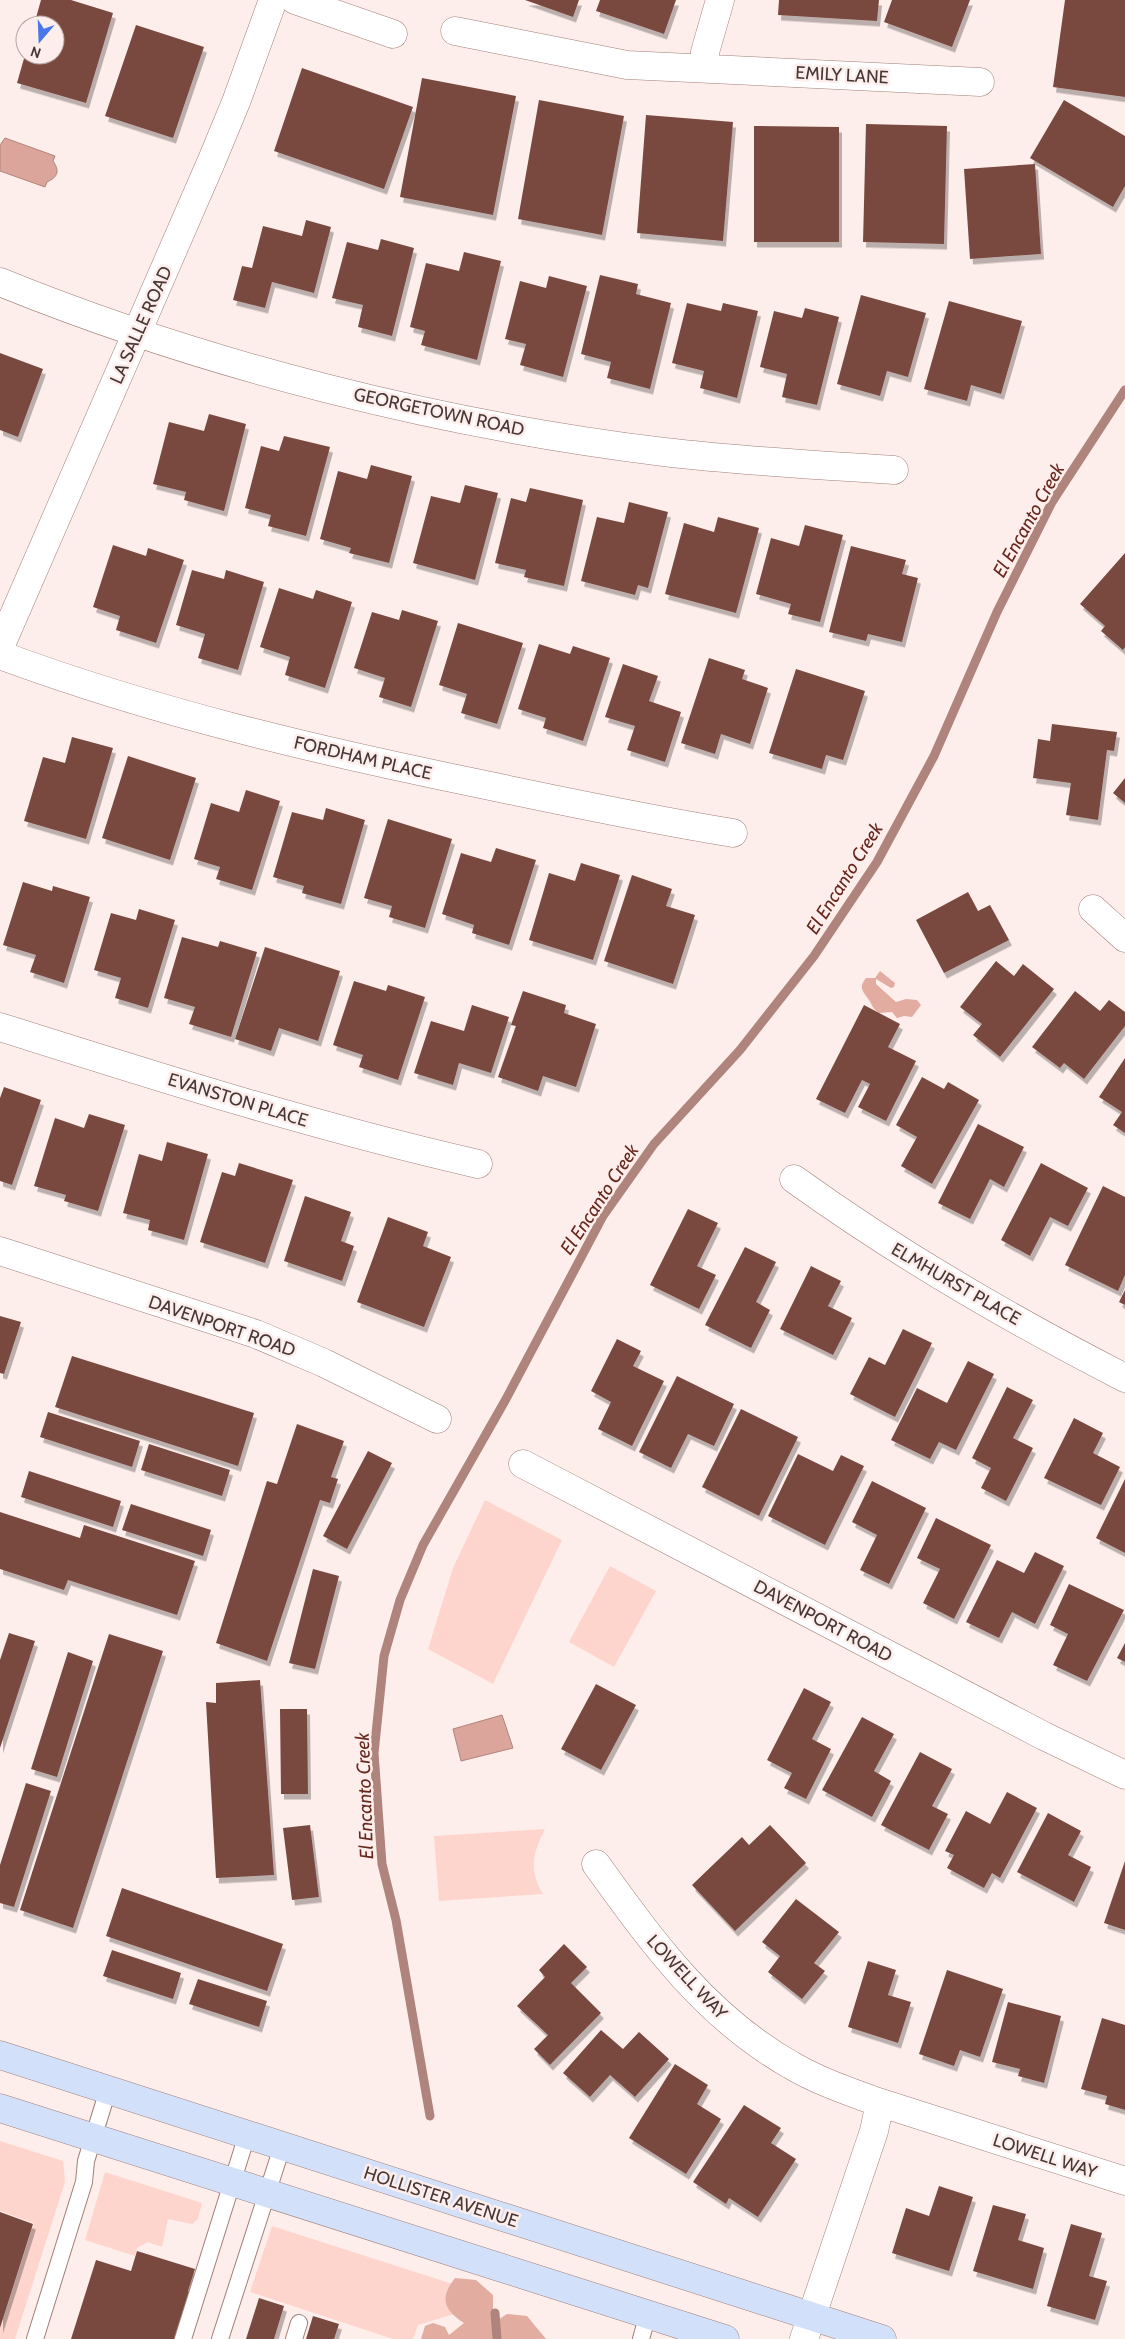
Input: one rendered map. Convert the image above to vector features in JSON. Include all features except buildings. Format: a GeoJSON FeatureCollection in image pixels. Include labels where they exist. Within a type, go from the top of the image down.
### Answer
{"type":"FeatureCollection","features":[{"type":"Feature","properties":{"kind":"main road","name":"HOLLISTER AVENUE"},"geometry":{"type":"LineString","coordinates":[[0,2055],[282,2146],[807,2328],[882,2339]]}},
{"type":"Feature","properties":{"kind":"main road"},"geometry":{"type":"LineString","coordinates":[[0,2108],[266,2192],[644,2327],[725,2339]]}},
{"type":"Feature","properties":{"kind":"street","name":"LA SALLE ROAD"},"geometry":{"type":"LineString","coordinates":[[0,647],[236,102],[273,0]]}},
{"type":"Feature","properties":{"kind":"street"},"geometry":{"type":"LineString","coordinates":[[295,0],[393,34]]}},
{"type":"Feature","properties":{"kind":"street"},"geometry":{"type":"LineString","coordinates":[[705,68],[705,52],[720,0]]}},
{"type":"Feature","properties":{"kind":"street","name":"EMILY LANE"},"geometry":{"type":"LineString","coordinates":[[456,31],[627,65],[980,82]]}},
{"type":"Feature","properties":{"kind":"street","name":"GEORGETOWN ROAD"},"geometry":{"type":"LineString","coordinates":[[0,282],[138,332],[327,388],[500,426],[621,446],[716,458],[894,470]]}},
{"type":"Feature","properties":{"kind":"street","name":"FORDHAM PLACE"},"geometry":{"type":"LineString","coordinates":[[0,655],[213,723],[345,755],[669,823],[733,833]]}},
{"type":"Feature","properties":{"kind":"street"},"geometry":{"type":"LineString","coordinates":[[1093,909],[1125,938]]}},
{"type":"Feature","properties":{"kind":"street","name":"EVANSTON PLACE"},"geometry":{"type":"LineString","coordinates":[[0,1027],[258,1108],[377,1140],[478,1164]]}},
{"type":"Feature","properties":{"kind":"street","name":"ELMHURST PLACE"},"geometry":{"type":"LineString","coordinates":[[794,1179],[905,1256],[1015,1319],[1125,1378]]}},
{"type":"Feature","properties":{"kind":"street","name":"DAVENPORT ROAD"},"geometry":{"type":"LineString","coordinates":[[0,1251],[256,1334],[324,1363],[437,1419]]}},
{"type":"Feature","properties":{"kind":"street","name":"DAVENPORT ROAD"},"geometry":{"type":"LineString","coordinates":[[523,1464],[1044,1736],[1125,1775]]}},
{"type":"Feature","properties":{"kind":"street","name":"LOWELL WAY"},"geometry":{"type":"LineString","coordinates":[[596,1864],[653,1944],[704,2000],[730,2023],[792,2066],[836,2087],[880,2103],[1125,2181]]}},
{"type":"Feature","properties":{"kind":"street"},"geometry":{"type":"LineString","coordinates":[[807,2328],[874,2131],[880,2103]]}},
{"type":"Feature","properties":{"kind":"lane"},"geometry":{"type":"LineString","coordinates":[[35,2339],[84,2182],[86,2161],[108,2090]]}},
{"type":"Feature","properties":{"kind":"lane"},"geometry":{"type":"LineString","coordinates":[[183,2339],[247,2135]]}},
{"type":"Feature","properties":{"kind":"lane"},"geometry":{"type":"LineString","coordinates":[[220,2339],[282,2146]]}},
{"type":"Feature","properties":{"kind":"shaded area"},"geometry":{"type":"Polygon","coordinates":[[[5,138],[55,156],[53,161],[57,168],[56,176],[47,182],[45,187],[0,171],[0,145],[5,138]]]}},
{"type":"Feature","properties":{"kind":"shaded area"},"geometry":{"type":"Polygon","coordinates":[[[880,971],[895,983],[894,987],[891,988],[876,979],[876,984],[896,1002],[906,999],[917,1000],[921,1005],[912,1017],[904,1016],[897,1018],[892,1012],[879,1013],[875,1010],[863,992],[862,984],[866,978],[875,978],[880,971]]]}},
{"type":"Feature","properties":{"kind":"shaded area"},"geometry":{"type":"Polygon","coordinates":[[[485,1500],[562,1540],[493,1684],[428,1649],[453,1568],[485,1500]]]}},
{"type":"Feature","properties":{"kind":"shaded area"},"geometry":{"type":"Polygon","coordinates":[[[610,1566],[656,1591],[614,1667],[569,1642],[610,1566]]]}},
{"type":"Feature","properties":{"kind":"shaded area"},"geometry":{"type":"Polygon","coordinates":[[[502,1715],[513,1748],[461,1761],[453,1729],[502,1715]]]}},
{"type":"Feature","properties":{"kind":"shaded area"},"geometry":{"type":"Polygon","coordinates":[[[545,1829],[535,1854],[534,1862],[535,1877],[543,1894],[439,1901],[434,1836],[545,1829]]]}},
{"type":"Feature","properties":{"kind":"shaded area"},"geometry":{"type":"Polygon","coordinates":[[[0,2141],[63,2161],[65,2182],[15,2339],[0,2339],[0,2329],[34,2223],[0,2211],[0,2141]]]}},
{"type":"Feature","properties":{"kind":"shaded area"},"geometry":{"type":"Polygon","coordinates":[[[105,2172],[202,2203],[198,2219],[192,2224],[168,2219],[162,2247],[148,2242],[137,2248],[135,2256],[85,2240],[105,2172]]]}},
{"type":"Feature","properties":{"kind":"shaded area"},"geometry":{"type":"Polygon","coordinates":[[[272,2226],[487,2295],[484,2305],[418,2325],[413,2339],[393,2339],[250,2292],[272,2226]]]}},
{"type":"Feature","properties":{"kind":"shaded area"},"geometry":{"type":"Polygon","coordinates":[[[455,2278],[476,2280],[493,2295],[493,2323],[507,2314],[527,2316],[546,2339],[421,2339],[425,2326],[433,2323],[445,2327],[449,2335],[464,2323],[452,2313],[446,2303],[447,2292],[455,2278]]]}},
{"type":"Feature","properties":{"kind":"waterway","name":"El Encanto Creek"},"geometry":{"type":"LineString","coordinates":[[430,2116],[396,1920],[382,1864],[374,1753],[384,1656],[400,1600],[423,1545],[506,1399],[603,1216],[654,1144],[740,1050],[814,956],[877,862],[934,756],[997,612],[1052,502],[1125,390]]}},
{"type":"Feature","properties":{"kind":"waterway","name":"El Encanto Creek"},"geometry":{"type":"LineString","coordinates":[[495,2313],[497,2339]]}}]}
